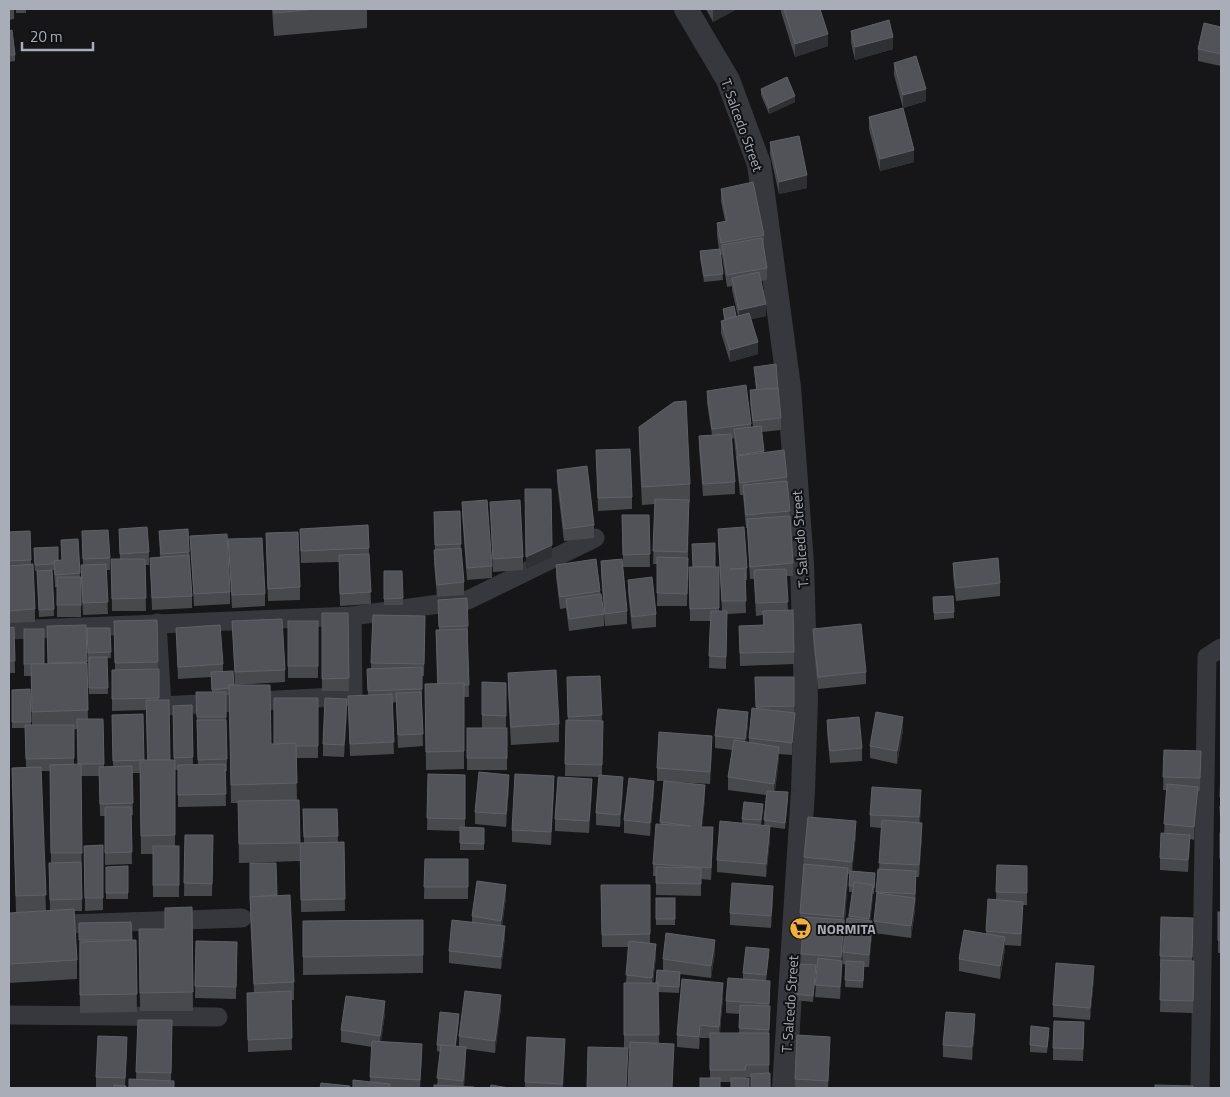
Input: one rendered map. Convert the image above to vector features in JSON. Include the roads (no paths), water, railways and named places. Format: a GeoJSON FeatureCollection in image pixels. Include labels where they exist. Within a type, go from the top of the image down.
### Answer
{"type":"FeatureCollection","features":[{"type":"Feature","properties":{"kind":"street","name":"T. Salcedo Street"},"geometry":{"type":"LineString","coordinates":[[686,9],[728,80],[759,164],[789,388],[802,564],[806,699],[803,791],[784,1088]]}},
{"type":"Feature","properties":{"kind":"street"},"geometry":{"type":"LineString","coordinates":[[9,630],[352,616],[468,600],[595,538]]}},
{"type":"Feature","properties":{"kind":"street"},"geometry":{"type":"LineString","coordinates":[[157,623],[162,706],[352,696],[352,616]]}},
{"type":"Feature","properties":{"kind":"street"},"geometry":{"type":"LineString","coordinates":[[1200,1088],[1207,657],[1221,648]]}},
{"type":"Feature","properties":{"kind":"street"},"geometry":{"type":"LineString","coordinates":[[9,926],[242,918]]}},
{"type":"Feature","properties":{"kind":"street"},"geometry":{"type":"LineString","coordinates":[[9,1015],[218,1017]]}},
{"type":"Feature","properties":{"kind":"place","name":"NORMITA"},"geometry":{"type":"Point","coordinates":[801,929]}}]}
